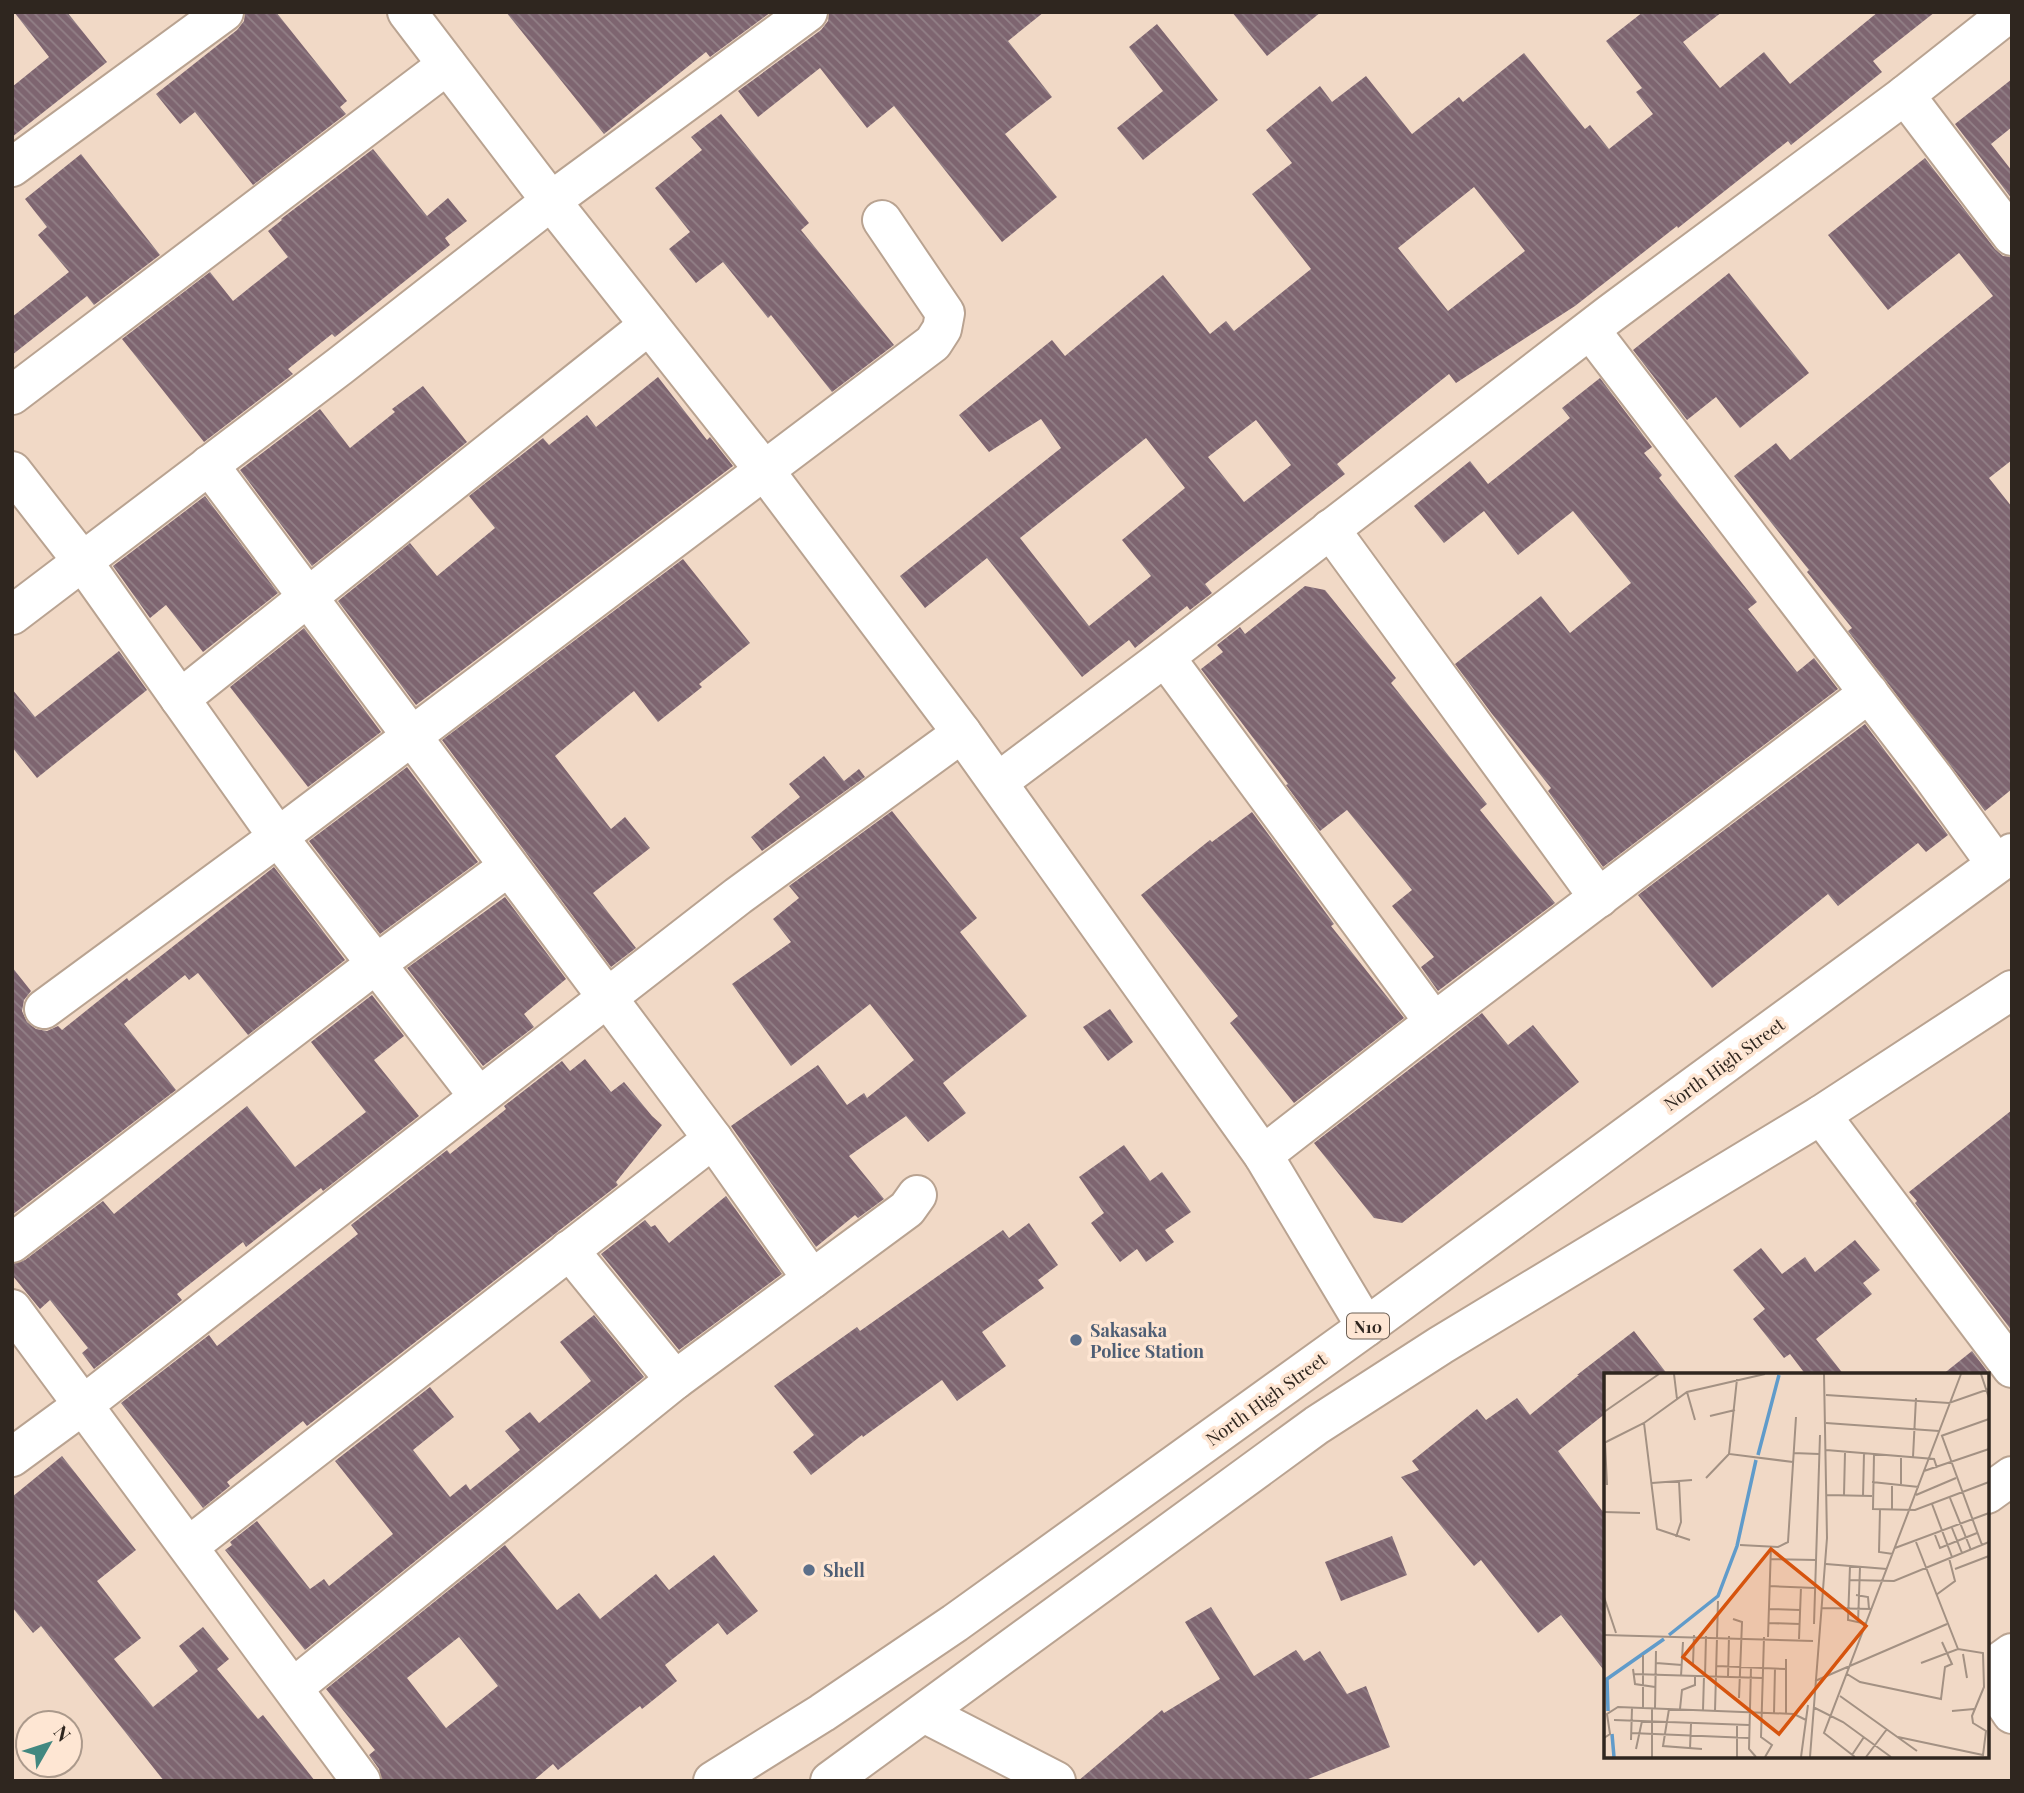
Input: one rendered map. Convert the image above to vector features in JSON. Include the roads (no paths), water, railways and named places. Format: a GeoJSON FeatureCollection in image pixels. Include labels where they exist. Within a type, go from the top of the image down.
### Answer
{"type":"FeatureCollection","features":[{"type":"Feature","properties":{"kind":"main road"},"geometry":{"type":"LineString","coordinates":[[12,167],[224,12]]}},
{"type":"Feature","properties":{"kind":"main road"},"geometry":{"type":"LineString","coordinates":[[407,12],[551,201],[764,470],[998,782],[1264,1155],[1366,1327]]}},
{"type":"Feature","properties":{"kind":"main road"},"geometry":{"type":"LineString","coordinates":[[12,614],[209,466],[551,201],[808,12]]}},
{"type":"Feature","properties":{"kind":"main road"},"geometry":{"type":"LineString","coordinates":[[998,782],[1165,657],[1610,314],[1905,95],[2010,12]]}},
{"type":"Feature","properties":{"kind":"main road"},"geometry":{"type":"LineString","coordinates":[[12,395],[447,65]]}},
{"type":"Feature","properties":{"kind":"main road"},"geometry":{"type":"LineString","coordinates":[[1905,95],[2012,236]]}},
{"type":"Feature","properties":{"kind":"main road"},"geometry":{"type":"LineString","coordinates":[[44,1009],[412,737],[933,343],[942,329],[945,313],[881,220]]}},
{"type":"Feature","properties":{"kind":"main road"},"geometry":{"type":"LineString","coordinates":[[180,699],[649,325]]}},
{"type":"Feature","properties":{"kind":"main road"},"geometry":{"type":"LineString","coordinates":[[1591,331],[1869,694],[2004,858]]}},
{"type":"Feature","properties":{"kind":"main road"},"geometry":{"type":"LineString","coordinates":[[209,466],[712,1139],[812,1279]]}},
{"type":"Feature","properties":{"kind":"main road"},"geometry":{"type":"LineString","coordinates":[[12,471],[83,562],[278,837],[479,1097]]}},
{"type":"Feature","properties":{"kind":"main road"},"geometry":{"type":"LineString","coordinates":[[1330,529],[1599,898]]}},
{"type":"Feature","properties":{"kind":"main road"},"geometry":{"type":"LineString","coordinates":[[1165,657],[1434,1022]]}},
{"type":"Feature","properties":{"kind":"main road"},"geometry":{"type":"LineString","coordinates":[[1264,1155],[1434,1022],[1869,694]]}},
{"type":"Feature","properties":{"kind":"main road"},"geometry":{"type":"LineString","coordinates":[[12,1457],[83,1405],[738,896],[962,733]]}},
{"type":"Feature","properties":{"kind":"main road","name":"North High Street"},"geometry":{"type":"LineString","coordinates":[[713,1781],[822,1713],[955,1623],[1366,1327],[2004,858]]}},
{"type":"Feature","properties":{"kind":"main road"},"geometry":{"type":"LineString","coordinates":[[12,1243],[376,964],[508,867]]}},
{"type":"Feature","properties":{"kind":"main road"},"geometry":{"type":"LineString","coordinates":[[830,1781],[1317,1425],[1441,1345],[1821,1115],[2012,990]]}},
{"type":"Feature","properties":{"kind":"main road"},"geometry":{"type":"LineString","coordinates":[[1821,1115],[2012,1368]]}},
{"type":"Feature","properties":{"kind":"main road"},"geometry":{"type":"LineString","coordinates":[[189,1546],[712,1139]]}},
{"type":"Feature","properties":{"kind":"main road"},"geometry":{"type":"LineString","coordinates":[[294,1688],[675,1380],[907,1209],[917,1195]]}},
{"type":"Feature","properties":{"kind":"main road"},"geometry":{"type":"LineString","coordinates":[[569,1250],[675,1380]]}},
{"type":"Feature","properties":{"kind":"main road"},"geometry":{"type":"LineString","coordinates":[[12,1309],[361,1781]]}},
{"type":"Feature","properties":{"kind":"main road"},"geometry":{"type":"LineString","coordinates":[[1989,1493],[2012,1476]]}},
{"type":"Feature","properties":{"kind":"main road"},"geometry":{"type":"LineString","coordinates":[[1989,1670],[2012,1653]]}},
{"type":"Feature","properties":{"kind":"main road"},"geometry":{"type":"LineString","coordinates":[[1989,1680],[2012,1714]]}},
{"type":"Feature","properties":{"kind":"main road"},"geometry":{"type":"LineString","coordinates":[[924,1713],[1056,1781]]}},
{"type":"Feature","properties":{"kind":"place","name":"Sakasaka Police Station"},"geometry":{"type":"Point","coordinates":[1076,1340]}},
{"type":"Feature","properties":{"kind":"place","name":"Shell"},"geometry":{"type":"Point","coordinates":[809,1570]}}]}
